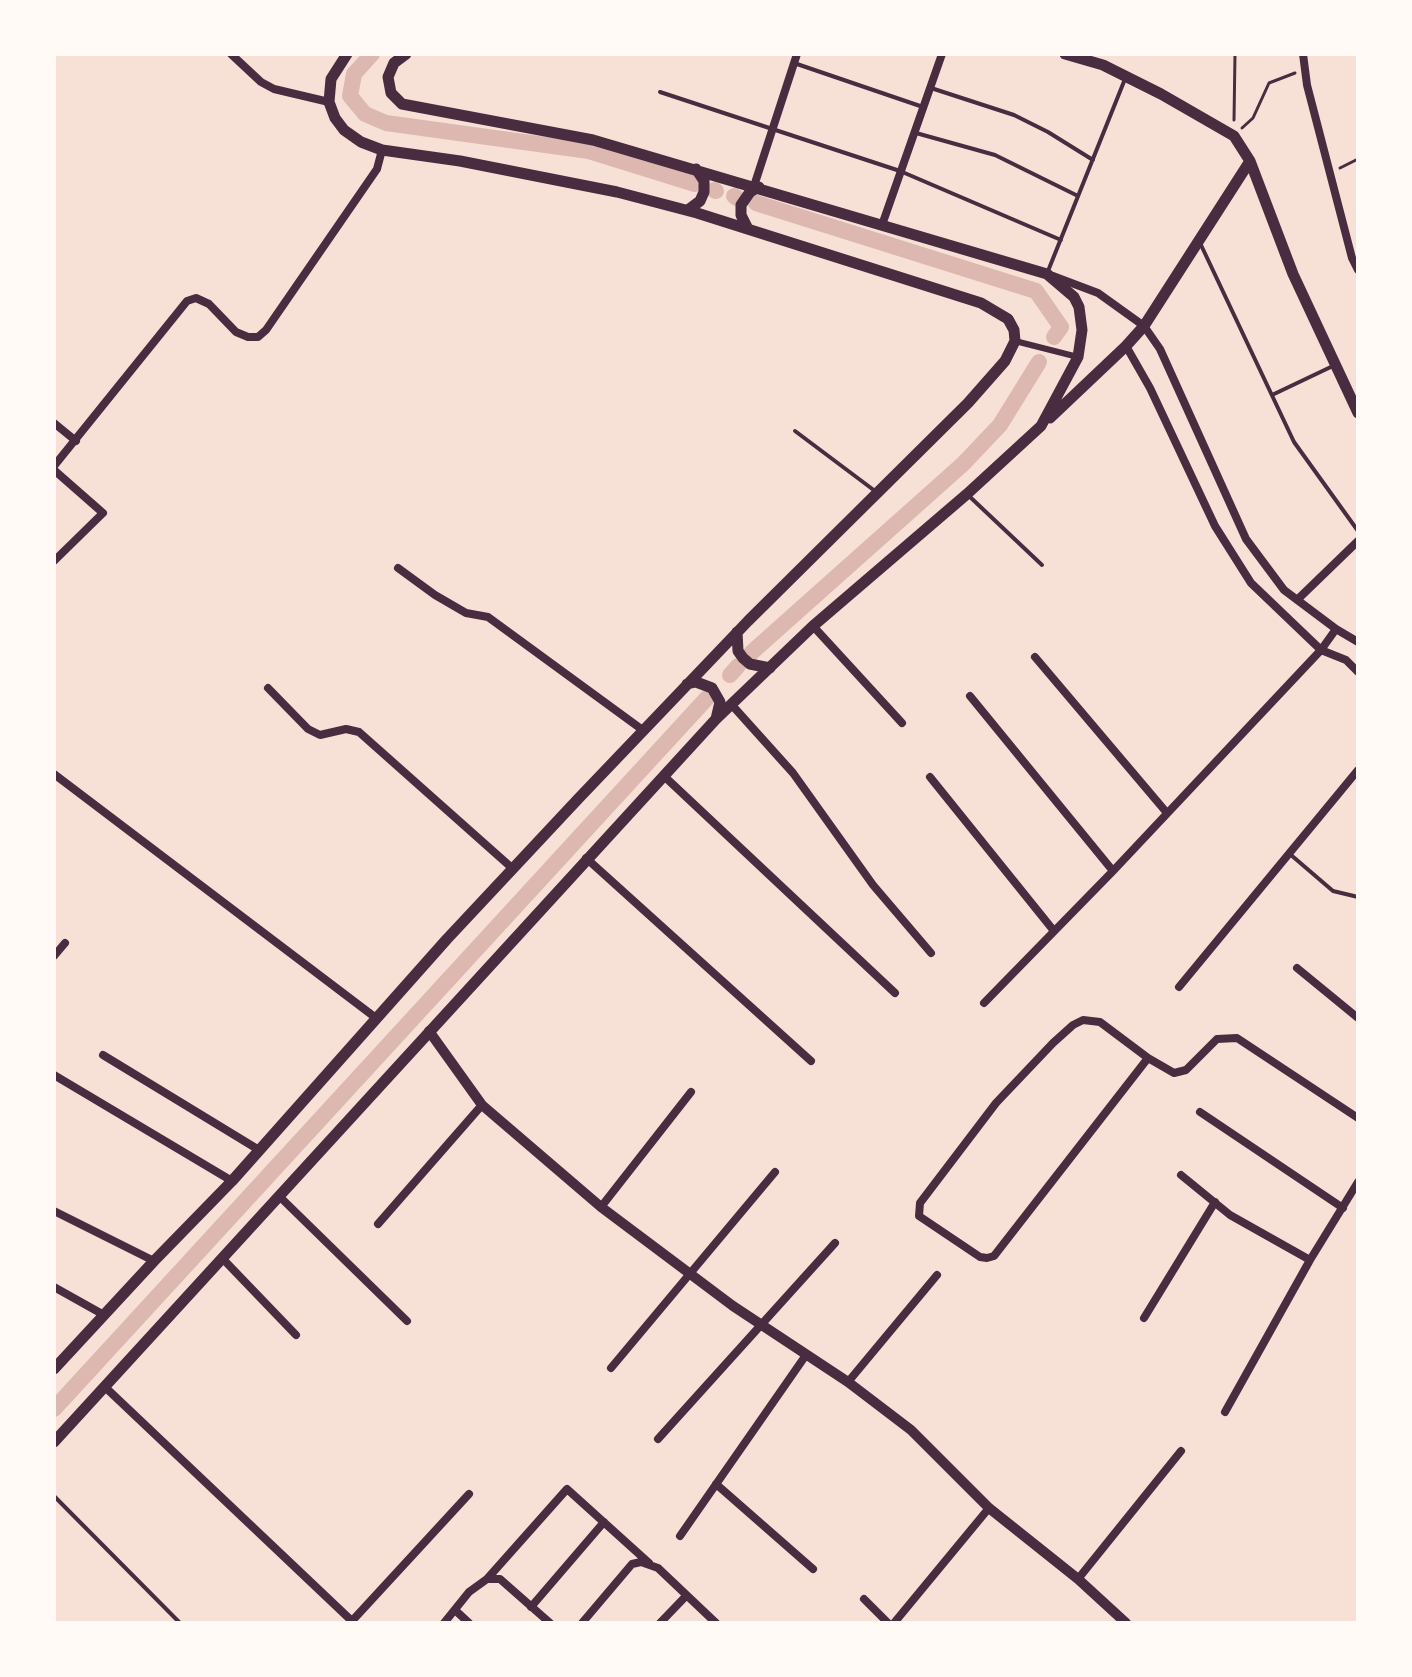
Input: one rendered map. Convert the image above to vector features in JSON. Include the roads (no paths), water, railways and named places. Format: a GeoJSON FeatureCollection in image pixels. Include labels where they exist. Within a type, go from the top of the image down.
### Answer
{"type":"FeatureCollection","features":[{"type":"Feature","properties":{"kind":"main road"},"geometry":{"type":"LineString","coordinates":[[406,54],[394,63],[388,77],[391,93],[402,104],[593,140],[1047,274],[1074,297],[1079,307],[1082,330],[1078,357],[1041,426]]}},
{"type":"Feature","properties":{"kind":"main road"},"geometry":{"type":"LineString","coordinates":[[1065,54],[1103,65],[1126,76],[1234,136],[1250,161],[1293,274],[1358,413]]}},
{"type":"Feature","properties":{"kind":"main road"},"geometry":{"type":"LineString","coordinates":[[54,1369],[232,1181],[512,868],[687,684],[968,403],[1005,361],[1015,341],[1008,319],[981,303],[688,210],[617,192],[460,161],[382,150],[361,142],[344,130],[329,102],[331,79],[342,55]]}},
{"type":"Feature","properties":{"kind":"main road"},"geometry":{"type":"LineString","coordinates":[[54,1442],[716,719],[813,626],[967,494],[1126,346],[1144,326],[1200,243],[1250,161]]}},
{"type":"Feature","properties":{"kind":"main road"},"geometry":{"type":"LineString","coordinates":[[688,210],[697,205],[704,192],[702,177],[695,169]]}},
{"type":"Feature","properties":{"kind":"main road"},"geometry":{"type":"LineString","coordinates":[[748,229],[741,215],[741,205],[746,195],[757,186]]}},
{"type":"Feature","properties":{"kind":"main road"},"geometry":{"type":"LineString","coordinates":[[738,632],[738,651],[743,658],[750,664],[770,668]]}},
{"type":"Feature","properties":{"kind":"main road"},"geometry":{"type":"LineString","coordinates":[[687,684],[696,682],[712,688],[720,702],[716,719]]}},
{"type":"Feature","properties":{"kind":"street"},"geometry":{"type":"LineString","coordinates":[[231,54],[261,82],[274,89],[329,102]]}},
{"type":"Feature","properties":{"kind":"street"},"geometry":{"type":"LineString","coordinates":[[882,225],[942,54]]}},
{"type":"Feature","properties":{"kind":"street"},"geometry":{"type":"LineString","coordinates":[[1303,54],[1352,258],[1358,270]]}},
{"type":"Feature","properties":{"kind":"street"},"geometry":{"type":"LineString","coordinates":[[757,186],[771,131],[796,58]]}},
{"type":"Feature","properties":{"kind":"street"},"geometry":{"type":"LineString","coordinates":[[54,561],[103,513],[54,468],[187,301],[196,298],[209,304],[236,332],[258,337],[266,330],[377,169],[382,150]]}},
{"type":"Feature","properties":{"kind":"street"},"geometry":{"type":"LineString","coordinates":[[1047,274],[1098,293],[1144,326],[1160,349],[1246,539],[1267,570],[1297,600],[1358,642]]}},
{"type":"Feature","properties":{"kind":"street"},"geometry":{"type":"LineString","coordinates":[[1015,341],[1078,357]]}},
{"type":"Feature","properties":{"kind":"street"},"geometry":{"type":"LineString","coordinates":[[1126,346],[1150,388],[1230,554],[1251,583],[1321,650],[1346,660],[1358,672]]}},
{"type":"Feature","properties":{"kind":"street"},"geometry":{"type":"LineString","coordinates":[[54,423],[76,441]]}},
{"type":"Feature","properties":{"kind":"street"},"geometry":{"type":"LineString","coordinates":[[1297,600],[1358,541]]}},
{"type":"Feature","properties":{"kind":"street"},"geometry":{"type":"LineString","coordinates":[[398,568],[466,613],[488,617],[644,731]]}},
{"type":"Feature","properties":{"kind":"street"},"geometry":{"type":"LineString","coordinates":[[813,626],[902,723]]}},
{"type":"Feature","properties":{"kind":"street"},"geometry":{"type":"LineString","coordinates":[[984,1003],[1321,650],[1336,629]]}},
{"type":"Feature","properties":{"kind":"street"},"geometry":{"type":"LineString","coordinates":[[1035,657],[1167,813]]}},
{"type":"Feature","properties":{"kind":"street"},"geometry":{"type":"LineString","coordinates":[[268,688],[308,729],[320,735],[346,729],[359,732],[512,868]]}},
{"type":"Feature","properties":{"kind":"street"},"geometry":{"type":"LineString","coordinates":[[970,696],[1113,871]]}},
{"type":"Feature","properties":{"kind":"street"},"geometry":{"type":"LineString","coordinates":[[731,704],[793,773],[873,885],[931,953]]}},
{"type":"Feature","properties":{"kind":"street"},"geometry":{"type":"LineString","coordinates":[[1179,987],[1358,770]]}},
{"type":"Feature","properties":{"kind":"street"},"geometry":{"type":"LineString","coordinates":[[54,774],[376,1018]]}},
{"type":"Feature","properties":{"kind":"street"},"geometry":{"type":"LineString","coordinates":[[665,777],[895,993]]}},
{"type":"Feature","properties":{"kind":"street"},"geometry":{"type":"LineString","coordinates":[[930,777],[1054,931]]}},
{"type":"Feature","properties":{"kind":"street"},"geometry":{"type":"LineString","coordinates":[[586,858],[811,1061]]}},
{"type":"Feature","properties":{"kind":"street"},"geometry":{"type":"LineString","coordinates":[[54,956],[65,943]]}},
{"type":"Feature","properties":{"kind":"street"},"geometry":{"type":"LineString","coordinates":[[1297,968],[1358,1018]]}},
{"type":"Feature","properties":{"kind":"street"},"geometry":{"type":"LineString","coordinates":[[1148,1058],[994,1256],[980,1257],[919,1216],[920,1203],[996,1103],[1033,1062],[1073,1025],[1083,1020],[1100,1022],[1148,1058],[1174,1073],[1182,1073],[1217,1039],[1237,1038],[1358,1118]]}},
{"type":"Feature","properties":{"kind":"street"},"geometry":{"type":"LineString","coordinates":[[429,1031],[482,1105],[601,1207],[759,1325],[848,1382],[911,1430],[989,1508],[1078,1579],[1126,1623]]}},
{"type":"Feature","properties":{"kind":"street"},"geometry":{"type":"LineString","coordinates":[[103,1055],[259,1150]]}},
{"type":"Feature","properties":{"kind":"street"},"geometry":{"type":"LineString","coordinates":[[54,1075],[232,1181]]}},
{"type":"Feature","properties":{"kind":"street"},"geometry":{"type":"LineString","coordinates":[[601,1207],[691,1092]]}},
{"type":"Feature","properties":{"kind":"street"},"geometry":{"type":"LineString","coordinates":[[378,1224],[482,1105]]}},
{"type":"Feature","properties":{"kind":"street"},"geometry":{"type":"LineString","coordinates":[[1200,1112],[1343,1208]]}},
{"type":"Feature","properties":{"kind":"street"},"geometry":{"type":"LineString","coordinates":[[611,1368],[775,1172]]}},
{"type":"Feature","properties":{"kind":"street"},"geometry":{"type":"LineString","coordinates":[[1181,1175],[1230,1215],[1310,1260]]}},
{"type":"Feature","properties":{"kind":"street"},"geometry":{"type":"LineString","coordinates":[[1225,1412],[1310,1260],[1358,1182]]}},
{"type":"Feature","properties":{"kind":"street"},"geometry":{"type":"LineString","coordinates":[[279,1196],[407,1321]]}},
{"type":"Feature","properties":{"kind":"street"},"geometry":{"type":"LineString","coordinates":[[1144,1318],[1215,1202]]}},
{"type":"Feature","properties":{"kind":"street"},"geometry":{"type":"LineString","coordinates":[[54,1211],[154,1261]]}},
{"type":"Feature","properties":{"kind":"street"},"geometry":{"type":"LineString","coordinates":[[658,1439],[835,1243]]}},
{"type":"Feature","properties":{"kind":"street"},"geometry":{"type":"LineString","coordinates":[[222,1258],[296,1335]]}},
{"type":"Feature","properties":{"kind":"street"},"geometry":{"type":"LineString","coordinates":[[848,1382],[937,1275]]}},
{"type":"Feature","properties":{"kind":"street"},"geometry":{"type":"LineString","coordinates":[[54,1287],[104,1315]]}},
{"type":"Feature","properties":{"kind":"street"},"geometry":{"type":"LineString","coordinates":[[680,1536],[806,1355]]}},
{"type":"Feature","properties":{"kind":"street"},"geometry":{"type":"LineString","coordinates":[[105,1387],[353,1622],[469,1494]]}},
{"type":"Feature","properties":{"kind":"street"},"geometry":{"type":"LineString","coordinates":[[1078,1579],[1181,1451]]}},
{"type":"Feature","properties":{"kind":"street"},"geometry":{"type":"LineString","coordinates":[[716,1484],[813,1569]]}},
{"type":"Feature","properties":{"kind":"street"},"geometry":{"type":"LineString","coordinates":[[444,1623],[469,1592],[487,1579],[567,1489],[716,1623]]}},
{"type":"Feature","properties":{"kind":"street"},"geometry":{"type":"LineString","coordinates":[[864,1599],[891,1623],[989,1508]]}},
{"type":"Feature","properties":{"kind":"street"},"geometry":{"type":"LineString","coordinates":[[531,1607],[604,1522]]}},
{"type":"Feature","properties":{"kind":"street"},"geometry":{"type":"LineString","coordinates":[[582,1623],[632,1564],[649,1563]]}},
{"type":"Feature","properties":{"kind":"street"},"geometry":{"type":"LineString","coordinates":[[487,1579],[500,1579],[550,1623]]}},
{"type":"Feature","properties":{"kind":"street"},"geometry":{"type":"LineString","coordinates":[[660,1623],[686,1596]]}},
{"type":"Feature","properties":{"kind":"street"},"geometry":{"type":"LineString","coordinates":[[455,1610],[469,1623]]}},
{"type":"Feature","properties":{"kind":"lane"},"geometry":{"type":"LineString","coordinates":[[796,58],[923,107]]}},
{"type":"Feature","properties":{"kind":"lane"},"geometry":{"type":"LineString","coordinates":[[1047,274],[1126,76]]}},
{"type":"Feature","properties":{"kind":"lane"},"geometry":{"type":"LineString","coordinates":[[930,88],[1014,115],[1093,160]]}},
{"type":"Feature","properties":{"kind":"lane"},"geometry":{"type":"LineString","coordinates":[[660,92],[900,171],[1061,240]]}},
{"type":"Feature","properties":{"kind":"lane"},"geometry":{"type":"LineString","coordinates":[[914,133],[995,155],[1078,196]]}},
{"type":"Feature","properties":{"kind":"lane"},"geometry":{"type":"LineString","coordinates":[[1200,243],[1294,442],[1358,531]]}},
{"type":"Feature","properties":{"kind":"lane"},"geometry":{"type":"LineString","coordinates":[[1272,395],[1335,365]]}},
{"type":"Feature","properties":{"kind":"lane"},"geometry":{"type":"LineString","coordinates":[[795,431],[877,493]]}},
{"type":"Feature","properties":{"kind":"lane"},"geometry":{"type":"LineString","coordinates":[[967,494],[1042,565]]}},
{"type":"Feature","properties":{"kind":"lane"},"geometry":{"type":"LineString","coordinates":[[1290,854],[1333,891],[1358,897]]}},
{"type":"Feature","properties":{"kind":"lane"},"geometry":{"type":"LineString","coordinates":[[54,1496],[180,1623]]}},
{"type":"Feature","properties":{"kind":"waterway"},"geometry":{"type":"LineString","coordinates":[[372,54],[354,74],[350,96],[365,114],[386,123],[589,151],[695,184]]}},
{"type":"Feature","properties":{"kind":"waterway"},"geometry":{"type":"LineString","coordinates":[[756,203],[1036,291],[1061,327],[1054,337]]}},
{"type":"Feature","properties":{"kind":"waterway"},"geometry":{"type":"LineString","coordinates":[[751,653],[963,464],[1000,425],[1039,362]]}},
{"type":"Feature","properties":{"kind":"waterway"},"geometry":{"type":"LineString","coordinates":[[730,675],[738,666]]}},
{"type":"Feature","properties":{"kind":"waterway"},"geometry":{"type":"LineString","coordinates":[[54,1409],[707,698]]}}]}
